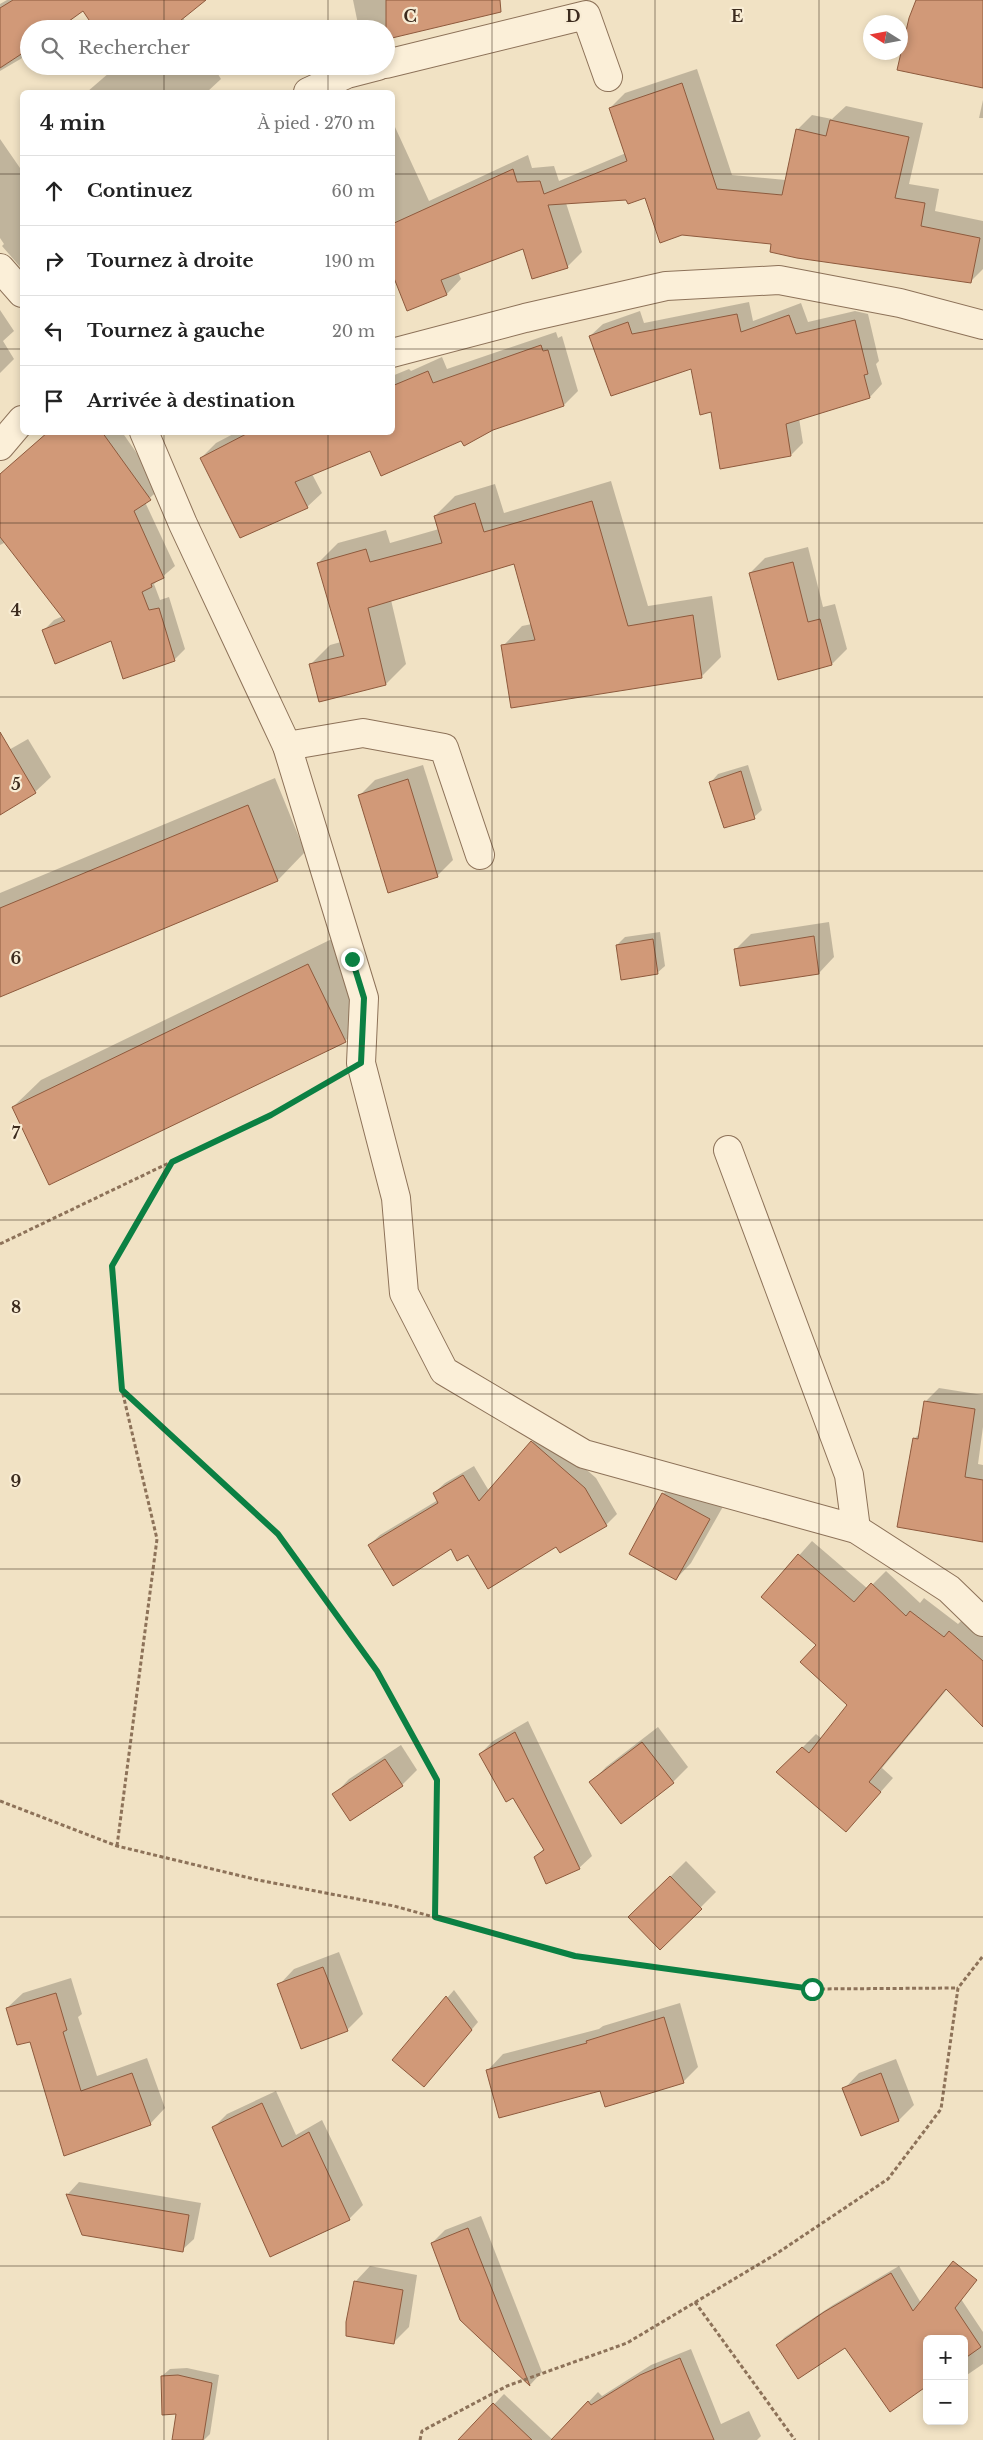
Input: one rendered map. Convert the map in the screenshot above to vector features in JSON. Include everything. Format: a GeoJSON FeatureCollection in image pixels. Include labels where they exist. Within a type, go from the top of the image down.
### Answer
{"type":"FeatureCollection","features":[{"type":"Feature","properties":{"kind":"street"},"geometry":{"type":"LineString","coordinates":[[395,62],[586,15],[608,77]]}},
{"type":"Feature","properties":{"kind":"street"},"geometry":{"type":"LineString","coordinates":[[312,90],[345,75]]}},
{"type":"Feature","properties":{"kind":"street"},"geometry":{"type":"LineString","coordinates":[[0,268],[20,291]]}},
{"type":"Feature","properties":{"kind":"street"},"geometry":{"type":"LineString","coordinates":[[395,352],[525,318],[666,286],[779,280],[900,303],[983,325]]}},
{"type":"Feature","properties":{"kind":"street"},"geometry":{"type":"LineString","coordinates":[[0,446],[20,422]]}},
{"type":"Feature","properties":{"kind":"street"},"geometry":{"type":"LineString","coordinates":[[145,435],[183,524],[287,746],[364,998],[361,1063],[396,1198],[404,1293],[444,1371],[584,1454],[856,1529],[949,1589],[983,1622]]}},
{"type":"Feature","properties":{"kind":"street"},"geometry":{"type":"LineString","coordinates":[[287,746],[363,733],[444,748],[480,855]]}},
{"type":"Feature","properties":{"kind":"street"},"geometry":{"type":"LineString","coordinates":[[728,1150],[849,1475],[856,1529]]}},
{"type":"Feature","properties":{"kind":"path"},"geometry":{"type":"LineString","coordinates":[[0,1244],[271,1115],[361,1063]]}},
{"type":"Feature","properties":{"kind":"path"},"geometry":{"type":"LineString","coordinates":[[117,1846],[157,1539],[122,1390],[112,1266],[172,1162]]}},
{"type":"Feature","properties":{"kind":"path"},"geometry":{"type":"LineString","coordinates":[[122,1390],[278,1534],[377,1671],[437,1780],[435,1917]]}},
{"type":"Feature","properties":{"kind":"path"},"geometry":{"type":"LineString","coordinates":[[0,1801],[117,1846],[258,1880],[394,1906],[575,1956],[812,1989],[958,1988]]}},
{"type":"Feature","properties":{"kind":"path"},"geometry":{"type":"LineString","coordinates":[[420,2440],[422,2431],[507,2386],[627,2343],[776,2254],[888,2179],[941,2109],[958,1988],[983,1956]]}},
{"type":"Feature","properties":{"kind":"path"},"geometry":{"type":"LineString","coordinates":[[695,2302],[795,2440]]}},
{"type":"Feature","properties":{"kind":"building"},"geometry":{"type":"Polygon","coordinates":[[[13,0],[206,0],[181,20],[89,20],[83,11],[70,20],[20,20],[20,55],[0,68],[0,8],[13,0]]]}},
{"type":"Feature","properties":{"kind":"building"},"geometry":{"type":"Polygon","coordinates":[[[386,0],[500,0],[501,12],[395,37],[395,20],[386,20],[386,0]]]}},
{"type":"Feature","properties":{"kind":"building"},"geometry":{"type":"Polygon","coordinates":[[[916,0],[983,0],[983,88],[897,70],[899,60],[908,60],[909,18],[916,0]]]}},
{"type":"Feature","properties":{"kind":"building"},"geometry":{"type":"Polygon","coordinates":[[[682,83],[717,189],[782,195],[796,129],[826,136],[830,120],[909,137],[895,198],[925,203],[921,226],[980,238],[971,283],[797,258],[770,252],[771,244],[682,235],[660,243],[645,198],[628,204],[626,200],[548,205],[568,268],[532,279],[523,249],[441,280],[447,295],[407,311],[395,281],[395,223],[513,169],[517,182],[540,181],[544,194],[627,161],[609,108],[682,83]]]}},
{"type":"Feature","properties":{"kind":"building"},"geometry":{"type":"Polygon","coordinates":[[[737,314],[741,332],[789,315],[796,334],[855,320],[868,374],[864,375],[870,398],[786,424],[791,456],[720,469],[711,412],[700,415],[691,369],[611,396],[589,336],[628,322],[632,334],[737,314]]]}},
{"type":"Feature","properties":{"kind":"building"},"geometry":{"type":"Polygon","coordinates":[[[541,345],[543,351],[548,350],[564,406],[493,430],[464,446],[461,441],[381,476],[370,451],[295,482],[308,508],[240,538],[200,458],[244,435],[395,435],[395,385],[428,371],[433,383],[541,345]]]}},
{"type":"Feature","properties":{"kind":"building"},"geometry":{"type":"Polygon","coordinates":[[[45,435],[104,435],[151,500],[134,511],[164,578],[151,584],[152,587],[142,592],[149,610],[159,608],[175,661],[123,679],[111,641],[55,664],[42,630],[65,621],[0,537],[0,474],[45,435]]]}},
{"type":"Feature","properties":{"kind":"building"},"geometry":{"type":"Polygon","coordinates":[[[592,501],[628,626],[693,615],[702,678],[511,708],[501,645],[535,640],[514,564],[368,608],[386,685],[319,702],[309,664],[344,656],[317,563],[366,549],[370,562],[442,543],[434,516],[475,503],[484,532],[592,501]]]}},
{"type":"Feature","properties":{"kind":"building"},"geometry":{"type":"Polygon","coordinates":[[[793,562],[808,622],[820,619],[832,665],[778,680],[749,573],[793,562]]]}},
{"type":"Feature","properties":{"kind":"building"},"geometry":{"type":"Polygon","coordinates":[[[0,732],[36,793],[0,815],[0,732]]]}},
{"type":"Feature","properties":{"kind":"building"},"geometry":{"type":"Polygon","coordinates":[[[741,771],[755,819],[724,828],[709,782],[741,771]]]}},
{"type":"Feature","properties":{"kind":"building"},"geometry":{"type":"Polygon","coordinates":[[[408,779],[438,877],[388,893],[358,795],[408,779]]]}},
{"type":"Feature","properties":{"kind":"building"},"geometry":{"type":"Polygon","coordinates":[[[248,805],[278,881],[0,997],[0,908],[248,805]]]}},
{"type":"Feature","properties":{"kind":"building"},"geometry":{"type":"Polygon","coordinates":[[[814,936],[819,974],[740,986],[734,949],[814,936]]]}},
{"type":"Feature","properties":{"kind":"building"},"geometry":{"type":"Polygon","coordinates":[[[653,939],[658,974],[621,980],[616,945],[653,939]]]}},
{"type":"Feature","properties":{"kind":"building"},"geometry":{"type":"Polygon","coordinates":[[[308,964],[346,1042],[49,1185],[12,1107],[308,964]]]}},
{"type":"Feature","properties":{"kind":"building"},"geometry":{"type":"Polygon","coordinates":[[[924,1401],[975,1409],[965,1477],[983,1480],[983,1542],[897,1527],[913,1438],[918,1439],[924,1401]]]}},
{"type":"Feature","properties":{"kind":"building"},"geometry":{"type":"Polygon","coordinates":[[[531,1441],[585,1488],[607,1526],[560,1553],[556,1547],[488,1589],[468,1555],[457,1561],[451,1549],[393,1586],[368,1545],[438,1503],[433,1493],[463,1475],[479,1501],[531,1441]]]}},
{"type":"Feature","properties":{"kind":"building"},"geometry":{"type":"Polygon","coordinates":[[[662,1493],[710,1519],[676,1580],[629,1554],[662,1493]]]}},
{"type":"Feature","properties":{"kind":"building"},"geometry":{"type":"Polygon","coordinates":[[[798,1554],[854,1602],[871,1583],[906,1616],[910,1611],[944,1637],[949,1631],[983,1661],[983,1727],[946,1689],[869,1782],[881,1792],[846,1832],[776,1772],[802,1747],[809,1753],[847,1705],[800,1662],[816,1645],[761,1597],[798,1554]]]}},
{"type":"Feature","properties":{"kind":"building"},"geometry":{"type":"Polygon","coordinates":[[[515,1732],[580,1869],[546,1884],[534,1857],[544,1850],[513,1798],[506,1802],[479,1754],[515,1732]]]}},
{"type":"Feature","properties":{"kind":"building"},"geometry":{"type":"Polygon","coordinates":[[[642,1742],[674,1783],[621,1824],[589,1782],[642,1742]]]}},
{"type":"Feature","properties":{"kind":"building"},"geometry":{"type":"Polygon","coordinates":[[[385,1759],[403,1786],[350,1821],[332,1794],[385,1759]]]}},
{"type":"Feature","properties":{"kind":"building"},"geometry":{"type":"Polygon","coordinates":[[[670,1876],[702,1909],[660,1950],[628,1917],[670,1876]]]}},
{"type":"Feature","properties":{"kind":"building"},"geometry":{"type":"Polygon","coordinates":[[[323,1967],[348,2031],[301,2049],[277,1984],[323,1967]]]}},
{"type":"Feature","properties":{"kind":"building"},"geometry":{"type":"Polygon","coordinates":[[[56,1993],[67,2030],[63,2032],[81,2091],[132,2073],[151,2125],[64,2156],[30,2042],[17,2045],[6,2008],[56,1993]]]}},
{"type":"Feature","properties":{"kind":"building"},"geometry":{"type":"Polygon","coordinates":[[[446,1996],[472,2030],[424,2087],[392,2060],[446,1996]]]}},
{"type":"Feature","properties":{"kind":"building"},"geometry":{"type":"Polygon","coordinates":[[[664,2017],[684,2083],[605,2107],[600,2091],[499,2118],[486,2070],[587,2043],[586,2041],[664,2017]]]}},
{"type":"Feature","properties":{"kind":"building"},"geometry":{"type":"Polygon","coordinates":[[[881,2073],[899,2121],[861,2136],[842,2088],[881,2073]]]}},
{"type":"Feature","properties":{"kind":"building"},"geometry":{"type":"Polygon","coordinates":[[[262,2103],[282,2147],[309,2132],[350,2220],[270,2257],[212,2127],[262,2103]]]}},
{"type":"Feature","properties":{"kind":"building"},"geometry":{"type":"Polygon","coordinates":[[[66,2194],[189,2215],[183,2252],[82,2235],[66,2194]]]}},
{"type":"Feature","properties":{"kind":"building"},"geometry":{"type":"Polygon","coordinates":[[[468,2228],[530,2386],[460,2320],[431,2243],[468,2228]]]}},
{"type":"Feature","properties":{"kind":"building"},"geometry":{"type":"Polygon","coordinates":[[[953,2261],[977,2280],[955,2308],[981,2347],[968,2356],[968,2335],[923,2335],[923,2389],[890,2412],[845,2348],[798,2379],[776,2345],[824,2312],[891,2273],[913,2311],[953,2261]]]}},
{"type":"Feature","properties":{"kind":"building"},"geometry":{"type":"Polygon","coordinates":[[[354,2281],[403,2290],[394,2344],[346,2336],[346,2322],[354,2281]]]}},
{"type":"Feature","properties":{"kind":"building"},"geometry":{"type":"Polygon","coordinates":[[[680,2358],[714,2440],[551,2440],[588,2401],[591,2405],[640,2375],[680,2358]]]}},
{"type":"Feature","properties":{"kind":"building"},"geometry":{"type":"Polygon","coordinates":[[[178,2375],[212,2383],[203,2440],[172,2440],[176,2414],[162,2415],[161,2376],[178,2375]]]}},
{"type":"Feature","properties":{"kind":"building"},"geometry":{"type":"Polygon","coordinates":[[[493,2403],[532,2440],[458,2440],[493,2403]]]}},
{"type":"Feature","properties":{"kind":"route"},"geometry":{"type":"LineString","coordinates":[[352,959],[364,998],[361,1063],[271,1115],[172,1162],[112,1266],[122,1390],[278,1534],[377,1671],[437,1780],[435,1917],[575,1956],[812,1989]]}}]}
